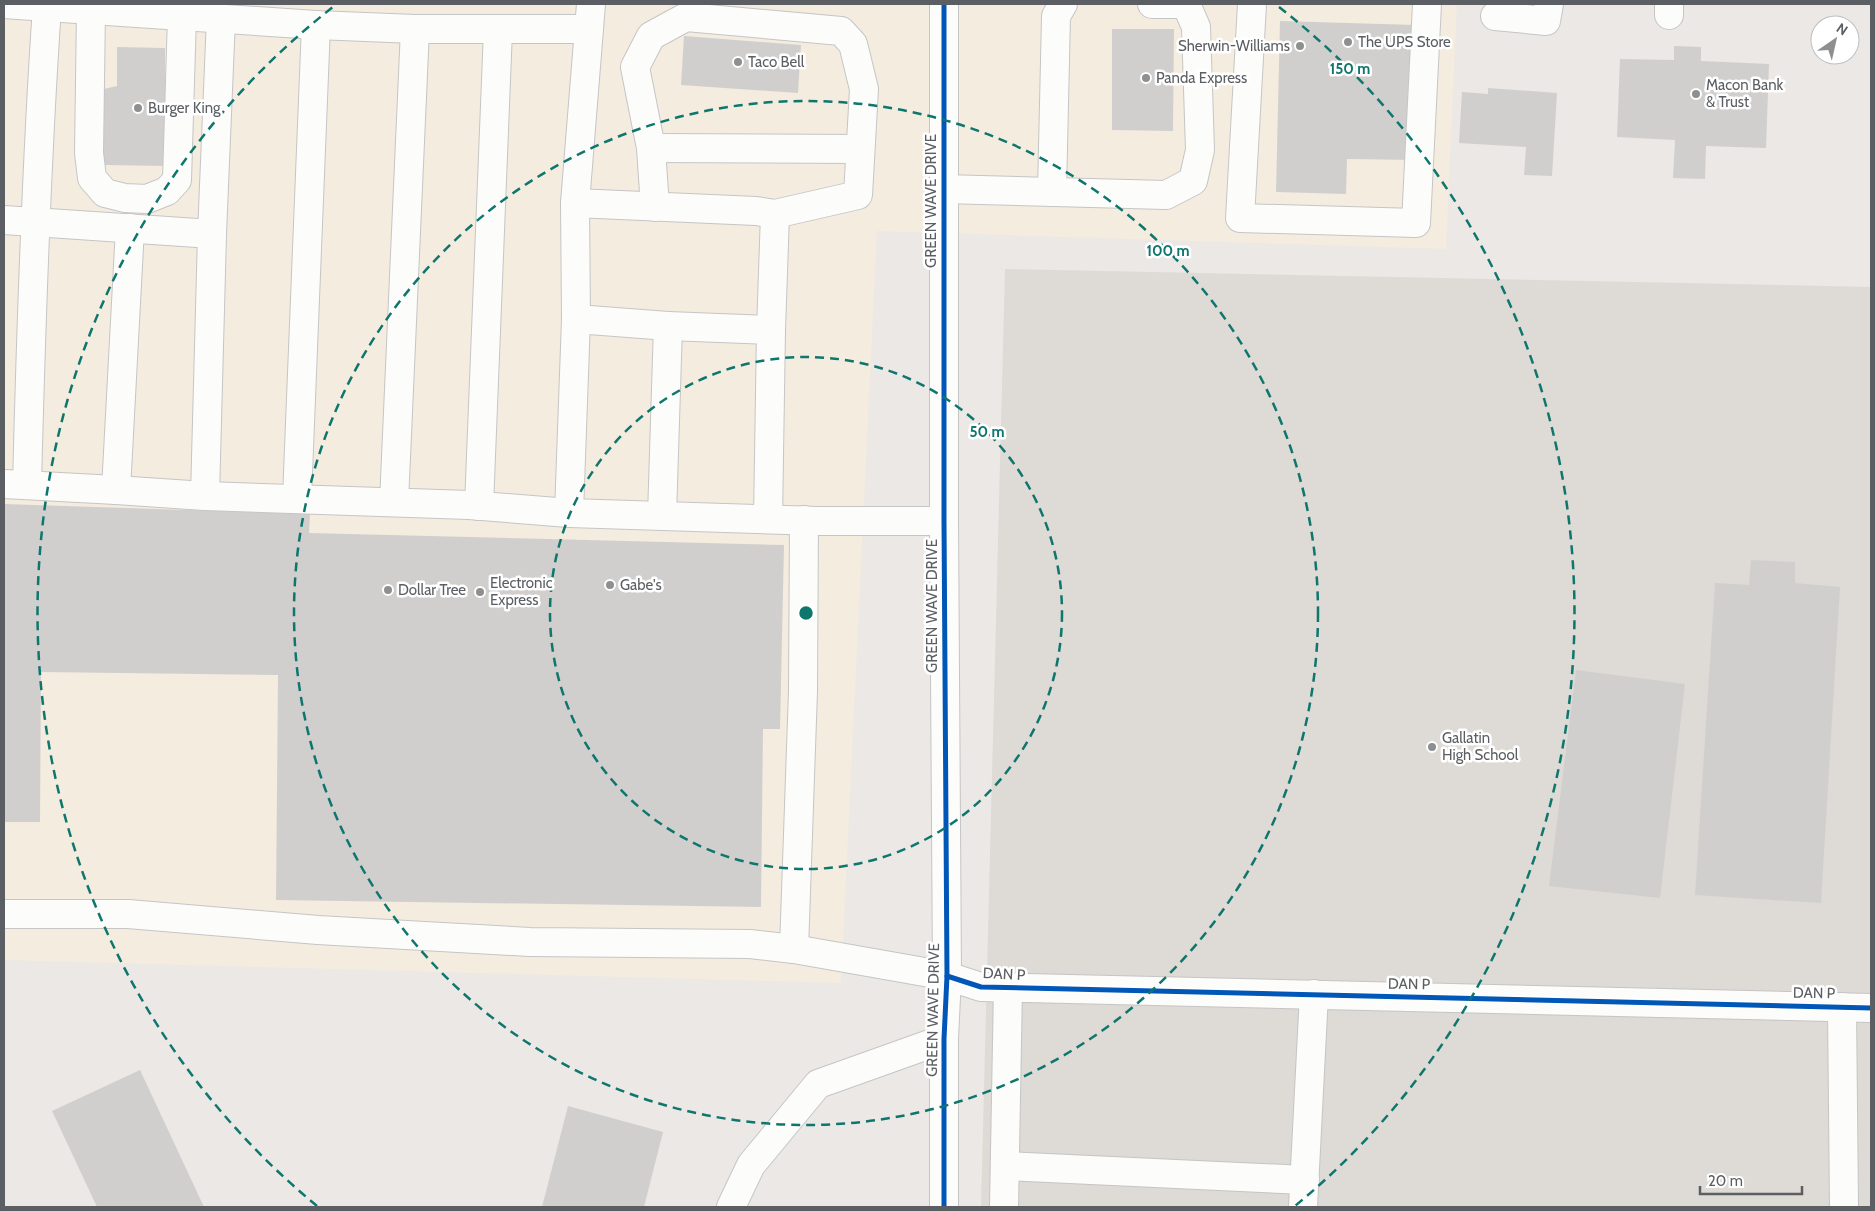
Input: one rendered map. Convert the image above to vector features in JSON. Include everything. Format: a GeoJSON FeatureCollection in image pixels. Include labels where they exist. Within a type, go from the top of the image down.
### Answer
{"type":"FeatureCollection","features":[{"type":"Feature","properties":{"kind":"street"},"geometry":{"type":"LineString","coordinates":[[4,4],[47,5],[92,10],[316,25],[415,29],[498,30],[590,16],[575,203],[576,319],[569,513]]}},
{"type":"Feature","properties":{"kind":"street","name":"GREEN WAVE DRIVE"},"geometry":{"type":"LineString","coordinates":[[944,4],[944,522],[948,976],[944,1039],[944,1207]]}},
{"type":"Feature","properties":{"kind":"street"},"geometry":{"type":"LineString","coordinates":[[1052,192],[1056,16],[1062,4]]}},
{"type":"Feature","properties":{"kind":"street"},"geometry":{"type":"LineString","coordinates":[[943,189],[1166,195],[1193,181],[1200,150],[1196,27],[1186,4],[1152,4]]}},
{"type":"Feature","properties":{"kind":"street"},"geometry":{"type":"LineString","coordinates":[[1252,4],[1240,218],[1416,223],[1427,4]]}},
{"type":"Feature","properties":{"kind":"street"},"geometry":{"type":"LineString","coordinates":[[1495,16],[1546,21],[1549,4]]}},
{"type":"Feature","properties":{"kind":"street"},"geometry":{"type":"LineString","coordinates":[[47,5],[35,222],[15,485],[205,496],[479,506],[569,513],[944,522]]}},
{"type":"Feature","properties":{"kind":"street"},"geometry":{"type":"LineString","coordinates":[[92,10],[89,153],[92,178],[105,194],[125,198],[147,199],[167,191],[176,180],[182,16]]}},
{"type":"Feature","properties":{"kind":"street"},"geometry":{"type":"LineString","coordinates":[[575,203],[655,207],[756,211],[775,214],[858,195],[864,89],[853,44],[842,31],[686,17],[651,36],[635,67],[651,148],[655,207]]}},
{"type":"Feature","properties":{"kind":"street"},"geometry":{"type":"LineString","coordinates":[[205,496],[212,234],[221,18]]}},
{"type":"Feature","properties":{"kind":"street"},"geometry":{"type":"LineString","coordinates":[[297,498],[316,25]]}},
{"type":"Feature","properties":{"kind":"street"},"geometry":{"type":"LineString","coordinates":[[394,502],[415,29]]}},
{"type":"Feature","properties":{"kind":"street"},"geometry":{"type":"LineString","coordinates":[[479,506],[498,30]]}},
{"type":"Feature","properties":{"kind":"street"},"geometry":{"type":"LineString","coordinates":[[651,148],[860,149]]}},
{"type":"Feature","properties":{"kind":"street"},"geometry":{"type":"LineString","coordinates":[[768,519],[775,214]]}},
{"type":"Feature","properties":{"kind":"street"},"geometry":{"type":"LineString","coordinates":[[4,220],[212,234]]}},
{"type":"Feature","properties":{"kind":"street"},"geometry":{"type":"LineString","coordinates":[[116,490],[130,228]]}},
{"type":"Feature","properties":{"kind":"street"},"geometry":{"type":"LineString","coordinates":[[576,319],[668,326],[771,330]]}},
{"type":"Feature","properties":{"kind":"street"},"geometry":{"type":"LineString","coordinates":[[662,516],[668,326]]}},
{"type":"Feature","properties":{"kind":"street"},"geometry":{"type":"LineString","coordinates":[[794,949],[803,691],[804,520]]}},
{"type":"Feature","properties":{"kind":"street","name":"DAN P"},"geometry":{"type":"LineString","coordinates":[[4,914],[128,914],[318,930],[530,942],[750,944],[794,949],[948,976],[981,987],[1871,1008]]}},
{"type":"Feature","properties":{"kind":"street"},"geometry":{"type":"LineString","coordinates":[[1004,1207],[1008,987]]}},
{"type":"Feature","properties":{"kind":"street"},"geometry":{"type":"LineString","coordinates":[[1303,1207],[1314,994]]}},
{"type":"Feature","properties":{"kind":"street"},"geometry":{"type":"LineString","coordinates":[[1842,1007],[1844,1207]]}},
{"type":"Feature","properties":{"kind":"street"},"geometry":{"type":"LineString","coordinates":[[731,1207],[751,1164],[818,1084],[944,1039]]}},
{"type":"Feature","properties":{"kind":"street"},"geometry":{"type":"LineString","coordinates":[[1005,1166],[1305,1180]]}},
{"type":"Feature","properties":{"kind":"shaded area"},"geometry":{"type":"Polygon","coordinates":[[[4,4],[1457,4],[1446,249],[877,231],[841,983],[4,960],[4,4]]]}},
{"type":"Feature","properties":{"kind":"shaded area","name":"Gallatin High School"},"geometry":{"type":"Polygon","coordinates":[[[1005,269],[1871,287],[1871,1207],[981,1207],[1005,269]]]}},
{"type":"Feature","properties":{"kind":"building"},"geometry":{"type":"Polygon","coordinates":[[[1280,21],[1416,25],[1413,160],[1347,159],[1346,194],[1276,192],[1280,21]]]}},
{"type":"Feature","properties":{"kind":"building"},"geometry":{"type":"Polygon","coordinates":[[[1112,29],[1174,29],[1173,131],[1112,130],[1112,29]]]}},
{"type":"Feature","properties":{"kind":"building"},"geometry":{"type":"Polygon","coordinates":[[[684,36],[801,45],[798,93],[681,85],[684,36]]]}},
{"type":"Feature","properties":{"kind":"building"},"geometry":{"type":"Polygon","coordinates":[[[1674,46],[1701,47],[1701,61],[1769,64],[1766,148],[1706,146],[1705,179],[1673,178],[1675,140],[1617,137],[1620,59],[1674,60],[1674,46]]]}},
{"type":"Feature","properties":{"kind":"building"},"geometry":{"type":"Polygon","coordinates":[[[117,47],[165,48],[165,166],[104,165],[104,89],[117,86],[117,47]]]}},
{"type":"Feature","properties":{"kind":"building"},"geometry":{"type":"Polygon","coordinates":[[[1488,88],[1557,93],[1552,176],[1524,175],[1526,147],[1459,143],[1462,92],[1488,94],[1488,88]]]}},
{"type":"Feature","properties":{"kind":"building"},"geometry":{"type":"Polygon","coordinates":[[[4,504],[310,514],[309,533],[784,545],[780,729],[763,729],[761,907],[276,900],[278,675],[41,672],[40,822],[4,822],[4,504]]]}},
{"type":"Feature","properties":{"kind":"building"},"geometry":{"type":"Polygon","coordinates":[[[1751,560],[1795,562],[1795,583],[1840,587],[1821,903],[1695,895],[1715,583],[1749,585],[1751,560]]]}},
{"type":"Feature","properties":{"kind":"building"},"geometry":{"type":"Polygon","coordinates":[[[1576,670],[1685,684],[1660,898],[1549,886],[1576,670]]]}},
{"type":"Feature","properties":{"kind":"building"},"geometry":{"type":"Polygon","coordinates":[[[140,1070],[204,1207],[97,1207],[52,1111],[140,1070]]]}},
{"type":"Feature","properties":{"kind":"building"},"geometry":{"type":"Polygon","coordinates":[[[568,1106],[663,1132],[644,1207],[542,1207],[568,1106]]]}},
{"type":"Feature","properties":{"kind":"cycle path"},"geometry":{"type":"LineString","coordinates":[[944,4],[944,521],[947,976],[944,1039],[944,1207]]}},
{"type":"Feature","properties":{"kind":"cycle path"},"geometry":{"type":"LineString","coordinates":[[947,976],[981,987],[1871,1008]]}},
{"type":"Feature","properties":{"kind":"place","name":"The UPS Store"},"geometry":{"type":"Point","coordinates":[1348,42]}},
{"type":"Feature","properties":{"kind":"place","name":"Sherwin-Williams"},"geometry":{"type":"Point","coordinates":[1300,46]}},
{"type":"Feature","properties":{"kind":"place","name":"Taco Bell"},"geometry":{"type":"Point","coordinates":[738,62]}},
{"type":"Feature","properties":{"kind":"place","name":"Panda Express"},"geometry":{"type":"Point","coordinates":[1146,78]}},
{"type":"Feature","properties":{"kind":"place","name":"Macon Bank & Trust"},"geometry":{"type":"Point","coordinates":[1696,94]}},
{"type":"Feature","properties":{"kind":"place","name":"Burger King"},"geometry":{"type":"Point","coordinates":[138,108]}},
{"type":"Feature","properties":{"kind":"place","name":"Gabe's"},"geometry":{"type":"Point","coordinates":[610,585]}},
{"type":"Feature","properties":{"kind":"place","name":"Dollar Tree"},"geometry":{"type":"Point","coordinates":[388,590]}},
{"type":"Feature","properties":{"kind":"place","name":"Electronic Express"},"geometry":{"type":"Point","coordinates":[480,592]}},
{"type":"Feature","properties":{"kind":"place","name":"Gallatin High School"},"geometry":{"type":"Point","coordinates":[1432,747]}}]}
